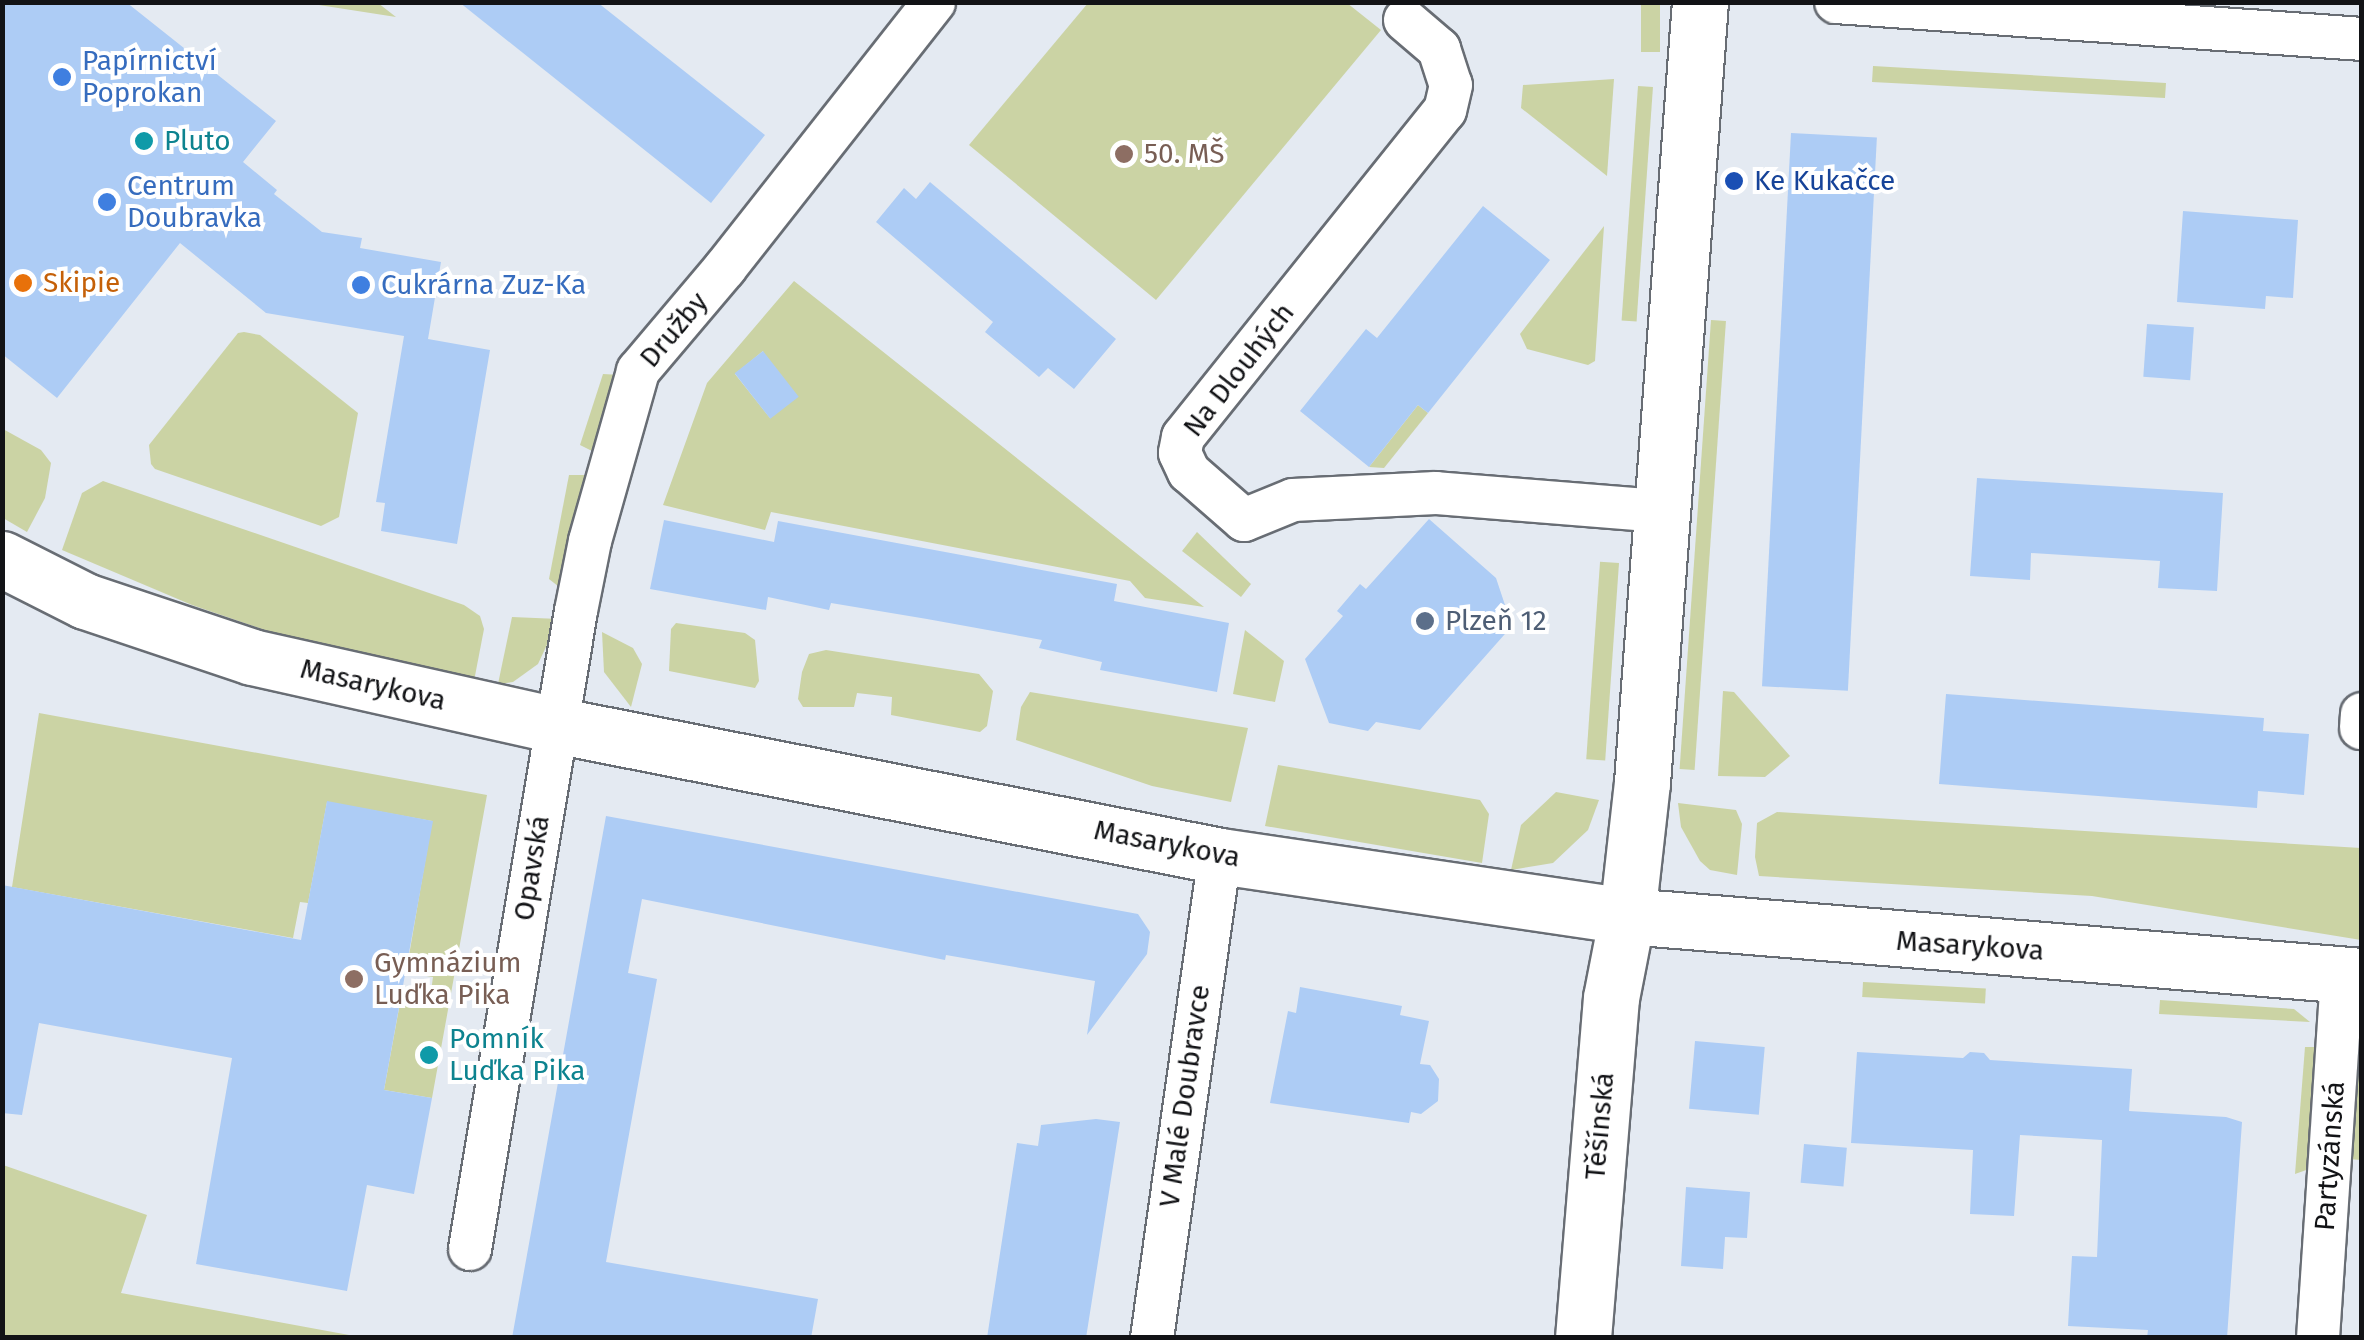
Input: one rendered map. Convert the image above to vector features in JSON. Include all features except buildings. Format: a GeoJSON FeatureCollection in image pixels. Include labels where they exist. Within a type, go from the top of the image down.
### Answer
{"type":"FeatureCollection","features":[{"type":"Feature","properties":{"kind":"street","name":"Družby"},"geometry":{"type":"LineString","coordinates":[[555,725],[590,541],[638,370],[725,268],[934,2]]}},
{"type":"Feature","properties":{"kind":"street"},"geometry":{"type":"LineString","coordinates":[[1628,916],[1700,2]]}},
{"type":"Feature","properties":{"kind":"street"},"geometry":{"type":"LineString","coordinates":[[1836,2],[2362,39]]}},
{"type":"Feature","properties":{"kind":"street","name":"Na Dlouhých"},"geometry":{"type":"LineString","coordinates":[[1405,20],[1439,49],[1451,85],[1444,110],[1183,437],[1180,453],[1189,472],[1244,520],[1293,500],[1436,493],[1662,511]]}},
{"type":"Feature","properties":{"kind":"street","name":"Masarykova"},"geometry":{"type":"LineString","coordinates":[[2,560],[86,601],[252,657],[555,725],[1220,856],[1628,916],[2352,976]]}},
{"type":"Feature","properties":{"kind":"street"},"geometry":{"type":"LineString","coordinates":[[2361,728],[2362,714]]}},
{"type":"Feature","properties":{"kind":"street","name":"Opavská"},"geometry":{"type":"LineString","coordinates":[[470,1249],[555,725]]}},
{"type":"Feature","properties":{"kind":"street","name":"V Malé Doubravce"},"geometry":{"type":"LineString","coordinates":[[1152,1338],[1220,856]]}},
{"type":"Feature","properties":{"kind":"street","name":"Těšínská"},"geometry":{"type":"LineString","coordinates":[[1583,1338],[1611,998],[1628,916]]}},
{"type":"Feature","properties":{"kind":"street","name":"Partyzánská"},"geometry":{"type":"LineString","coordinates":[[2318,1338],[2352,976]]}},
{"type":"Feature","properties":{"kind":"green space"},"geometry":{"type":"Polygon","coordinates":[[[306,3],[378,3],[396,17],[306,3]]]}},
{"type":"Feature","properties":{"kind":"green space"},"geometry":{"type":"Polygon","coordinates":[[[1088,3],[1347,3],[1381,30],[1156,300],[969,145],[1088,3]]]}},
{"type":"Feature","properties":{"kind":"green space"},"geometry":{"type":"Polygon","coordinates":[[[1641,3],[1660,3],[1660,52],[1641,52],[1641,3]]]}},
{"type":"Feature","properties":{"kind":"green space"},"geometry":{"type":"Polygon","coordinates":[[[1873,66],[2166,83],[2165,98],[1872,82],[1873,66]]]}},
{"type":"Feature","properties":{"kind":"green space"},"geometry":{"type":"Polygon","coordinates":[[[1614,79],[1607,176],[1521,108],[1523,85],[1614,79]]]}},
{"type":"Feature","properties":{"kind":"green space"},"geometry":{"type":"Polygon","coordinates":[[[1638,86],[1653,87],[1637,321],[1622,320],[1638,86]]]}},
{"type":"Feature","properties":{"kind":"green space"},"geometry":{"type":"Polygon","coordinates":[[[1604,226],[1595,361],[1588,365],[1527,349],[1520,334],[1604,226]]]}},
{"type":"Feature","properties":{"kind":"green space"},"geometry":{"type":"Polygon","coordinates":[[[794,281],[1204,607],[1145,598],[1130,581],[771,512],[765,530],[663,505],[707,383],[794,281]],[[763,351],[735,374],[770,418],[763,351]]]}},
{"type":"Feature","properties":{"kind":"green space"},"geometry":{"type":"Polygon","coordinates":[[[1711,320],[1726,321],[1695,770],[1680,769],[1711,320]]]}},
{"type":"Feature","properties":{"kind":"green space"},"geometry":{"type":"Polygon","coordinates":[[[238,333],[260,335],[358,413],[339,517],[321,526],[155,469],[151,464],[149,445],[238,333]]]}},
{"type":"Feature","properties":{"kind":"green space"},"geometry":{"type":"Polygon","coordinates":[[[603,374],[621,375],[592,451],[580,445],[603,374]]]}},
{"type":"Feature","properties":{"kind":"green space"},"geometry":{"type":"Polygon","coordinates":[[[1418,405],[1428,413],[1384,468],[1369,467],[1418,405]]]}},
{"type":"Feature","properties":{"kind":"green space"},"geometry":{"type":"Polygon","coordinates":[[[3,429],[41,450],[51,463],[45,498],[27,532],[3,518],[3,429]]]}},
{"type":"Feature","properties":{"kind":"green space"},"geometry":{"type":"Polygon","coordinates":[[[569,475],[586,475],[563,590],[549,579],[569,475]]]}},
{"type":"Feature","properties":{"kind":"green space"},"geometry":{"type":"Polygon","coordinates":[[[103,481],[464,605],[480,616],[484,629],[474,681],[332,653],[192,605],[62,550],[82,493],[103,481]]]}},
{"type":"Feature","properties":{"kind":"green space"},"geometry":{"type":"Polygon","coordinates":[[[1197,532],[1251,584],[1241,597],[1182,551],[1197,532]]]}},
{"type":"Feature","properties":{"kind":"green space"},"geometry":{"type":"Polygon","coordinates":[[[1600,562],[1619,563],[1605,761],[1586,759],[1600,562]]]}},
{"type":"Feature","properties":{"kind":"green space"},"geometry":{"type":"Polygon","coordinates":[[[512,617],[559,619],[538,664],[513,682],[498,684],[512,617]]]}},
{"type":"Feature","properties":{"kind":"green space"},"geometry":{"type":"Polygon","coordinates":[[[676,623],[745,633],[755,640],[759,681],[755,688],[669,671],[671,629],[676,623]]]}},
{"type":"Feature","properties":{"kind":"green space"},"geometry":{"type":"Polygon","coordinates":[[[1245,630],[1284,661],[1275,702],[1233,694],[1245,630]]]}},
{"type":"Feature","properties":{"kind":"green space"},"geometry":{"type":"Polygon","coordinates":[[[602,632],[633,648],[642,664],[631,707],[604,672],[602,632]]]}},
{"type":"Feature","properties":{"kind":"green space"},"geometry":{"type":"Polygon","coordinates":[[[826,650],[979,674],[993,691],[987,726],[980,732],[891,715],[892,697],[857,693],[854,707],[803,707],[798,699],[809,654],[826,650]]]}},
{"type":"Feature","properties":{"kind":"green space"},"geometry":{"type":"Polygon","coordinates":[[[1723,691],[1734,692],[1790,756],[1765,777],[1718,776],[1723,691]]]}},
{"type":"Feature","properties":{"kind":"green space"},"geometry":{"type":"Polygon","coordinates":[[[1030,692],[1248,728],[1231,802],[1152,786],[1016,740],[1021,707],[1030,692]]]}},
{"type":"Feature","properties":{"kind":"green space"},"geometry":{"type":"Polygon","coordinates":[[[39,713],[487,795],[432,1098],[384,1090],[400,1003],[429,1006],[433,977],[406,973],[432,821],[327,802],[308,903],[300,902],[293,938],[12,887],[39,713]]]}},
{"type":"Feature","properties":{"kind":"green space"},"geometry":{"type":"Polygon","coordinates":[[[1278,765],[1480,800],[1489,814],[1482,863],[1265,826],[1278,765]]]}},
{"type":"Feature","properties":{"kind":"green space"},"geometry":{"type":"Polygon","coordinates":[[[1556,792],[1599,800],[1588,830],[1553,863],[1511,870],[1521,825],[1556,792]]]}},
{"type":"Feature","properties":{"kind":"green space"},"geometry":{"type":"Polygon","coordinates":[[[1678,803],[1736,810],[1742,824],[1737,875],[1710,870],[1700,861],[1681,827],[1678,803]]]}},
{"type":"Feature","properties":{"kind":"green space"},"geometry":{"type":"Polygon","coordinates":[[[1777,812],[2361,848],[2361,940],[2092,896],[1759,876],[1755,857],[1757,823],[1777,812]]]}},
{"type":"Feature","properties":{"kind":"green space"},"geometry":{"type":"Polygon","coordinates":[[[1863,982],[1986,988],[1985,1003],[1862,997],[1863,982]]]}},
{"type":"Feature","properties":{"kind":"green space"},"geometry":{"type":"Polygon","coordinates":[[[2160,1000],[2294,1009],[2310,1022],[2159,1014],[2160,1000]]]}},
{"type":"Feature","properties":{"kind":"green space"},"geometry":{"type":"Polygon","coordinates":[[[2305,1047],[2320,1047],[2312,1168],[2295,1174],[2305,1047]]]}},
{"type":"Feature","properties":{"kind":"green space"},"geometry":{"type":"Polygon","coordinates":[[[2350,1048],[2361,1049],[2361,1160],[2348,1159],[2350,1048]]]}},
{"type":"Feature","properties":{"kind":"green space"},"geometry":{"type":"Polygon","coordinates":[[[3,1165],[147,1215],[121,1293],[360,1337],[3,1337],[3,1165]]]}},
{"type":"Feature","properties":{"kind":"place","name":"Papírnictví Poprokan"},"geometry":{"type":"Point","coordinates":[62,77]}},
{"type":"Feature","properties":{"kind":"place","name":"Pluto"},"geometry":{"type":"Point","coordinates":[144,141]}},
{"type":"Feature","properties":{"kind":"place","name":"50. MŠ"},"geometry":{"type":"Point","coordinates":[1124,154]}},
{"type":"Feature","properties":{"kind":"place","name":"Ke Kukačce"},"geometry":{"type":"Point","coordinates":[1734,181]}},
{"type":"Feature","properties":{"kind":"place","name":"Centrum Doubravka"},"geometry":{"type":"Point","coordinates":[107,202]}},
{"type":"Feature","properties":{"kind":"place","name":"Skipie"},"geometry":{"type":"Point","coordinates":[23,283]}},
{"type":"Feature","properties":{"kind":"place","name":"Cukrárna Zuz-Ka"},"geometry":{"type":"Point","coordinates":[361,285]}},
{"type":"Feature","properties":{"kind":"place","name":"Plzeň 12"},"geometry":{"type":"Point","coordinates":[1425,621]}},
{"type":"Feature","properties":{"kind":"place","name":"Gymnázium Luďka Pika"},"geometry":{"type":"Point","coordinates":[354,979]}},
{"type":"Feature","properties":{"kind":"place","name":"Pomník Luďka Pika"},"geometry":{"type":"Point","coordinates":[429,1055]}}]}
